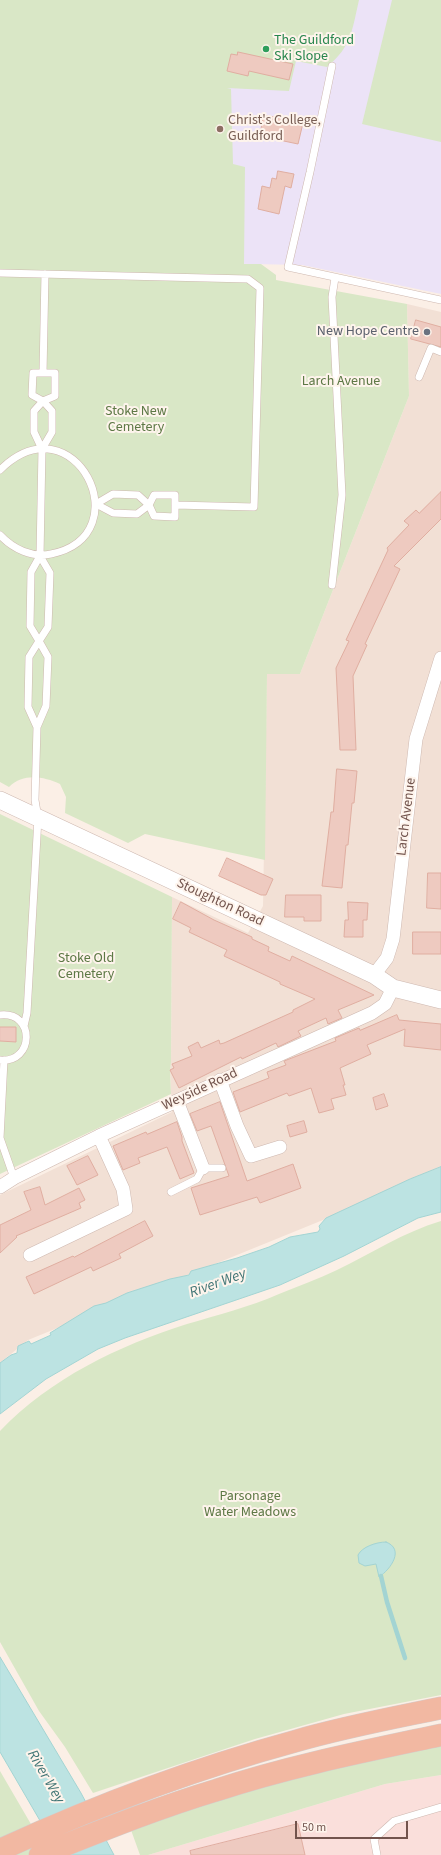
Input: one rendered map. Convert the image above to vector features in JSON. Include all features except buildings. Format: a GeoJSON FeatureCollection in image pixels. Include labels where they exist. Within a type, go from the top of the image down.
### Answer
{"type":"FeatureCollection","features":[{"type":"Feature","properties":{"kind":"highway"},"geometry":{"type":"LineString","coordinates":[[0,1850],[118,1801],[220,1764],[296,1740],[441,1708]]}},
{"type":"Feature","properties":{"kind":"highway"},"geometry":{"type":"LineString","coordinates":[[40,1855],[124,1821],[217,1789],[284,1771],[441,1735]]}},
{"type":"Feature","properties":{"kind":"street","name":"Larch Avenue"},"geometry":{"type":"LineString","coordinates":[[374,975],[387,958],[393,939],[416,738],[441,658]]}},
{"type":"Feature","properties":{"kind":"street","name":"Stoughton Road"},"geometry":{"type":"LineString","coordinates":[[0,800],[374,975],[393,988],[441,1000]]}},
{"type":"Feature","properties":{"kind":"street","name":"Weyside Road"},"geometry":{"type":"LineString","coordinates":[[0,1187],[14,1178],[99,1136],[220,1080],[372,1013],[385,1004],[393,988]]}},
{"type":"Feature","properties":{"kind":"street"},"geometry":{"type":"LineString","coordinates":[[220,1080],[237,1126],[251,1156],[280,1147]]}},
{"type":"Feature","properties":{"kind":"street"},"geometry":{"type":"LineString","coordinates":[[177,1101],[203,1168]]}},
{"type":"Feature","properties":{"kind":"street"},"geometry":{"type":"LineString","coordinates":[[30,1255],[126,1209],[123,1189],[99,1136]]}},
{"type":"Feature","properties":{"kind":"lane"},"geometry":{"type":"LineString","coordinates":[[332,66],[288,268],[441,300]]}},
{"type":"Feature","properties":{"kind":"lane"},"geometry":{"type":"LineString","coordinates":[[0,273],[248,278],[260,288],[254,506],[175,505]]}},
{"type":"Feature","properties":{"kind":"lane"},"geometry":{"type":"LineString","coordinates":[[44,373],[45,274]]}},
{"type":"Feature","properties":{"kind":"lane"},"geometry":{"type":"LineString","coordinates":[[332,584],[342,495],[332,297],[334,278]]}},
{"type":"Feature","properties":{"kind":"lane"},"geometry":{"type":"LineString","coordinates":[[419,377],[431,348],[441,352]]}},
{"type":"Feature","properties":{"kind":"lane"},"geometry":{"type":"LineString","coordinates":[[24,1026],[27,1013],[38,818],[35,800],[37,727],[46,706],[48,664],[48,657],[30,626],[31,572],[40,556],[42,449],[34,432],[34,411],[43,401],[54,396],[55,373],[33,373],[32,395],[43,401],[52,411],[52,432],[42,449]]}},
{"type":"Feature","properties":{"kind":"lane"},"geometry":{"type":"LineString","coordinates":[[0,470],[11,459],[26,451],[42,449],[59,451],[74,460],[86,472],[94,487],[96,504],[93,519],[87,532],[77,543],[64,551],[40,556],[14,548],[0,535]]}},
{"type":"Feature","properties":{"kind":"lane"},"geometry":{"type":"LineString","coordinates":[[96,504],[113,494],[138,495],[149,505],[154,516],[175,517],[176,495],[154,495],[149,505],[137,514],[113,513],[96,504]]}},
{"type":"Feature","properties":{"kind":"lane"},"geometry":{"type":"LineString","coordinates":[[37,727],[28,707],[29,657],[48,626],[50,580],[50,573],[40,556]]}},
{"type":"Feature","properties":{"kind":"lane"},"geometry":{"type":"LineString","coordinates":[[0,1015],[12,1016],[24,1026],[27,1033],[24,1048],[12,1059],[2,1060],[0,1138],[14,1178]]}},
{"type":"Feature","properties":{"kind":"lane"},"geometry":{"type":"LineString","coordinates":[[171,1192],[197,1179],[203,1168],[222,1168]]}},
{"type":"Feature","properties":{"kind":"lane"},"geometry":{"type":"LineString","coordinates":[[377,1855],[374,1839],[394,1821],[441,1807]]}},
{"type":"Feature","properties":{"kind":"shaded area","name":"Christ's College, Guildford"},"geometry":{"type":"Polygon","coordinates":[[[0,0],[441,0],[441,294],[302,265],[0,259],[0,0]]]}},
{"type":"Feature","properties":{"kind":"shaded area"},"geometry":{"type":"Polygon","coordinates":[[[407,304],[441,312],[441,1172],[28,1340],[0,1363],[0,1195],[172,1112],[170,1070],[172,897],[248,933],[263,906],[267,674],[300,674],[409,396],[407,304]]]}},
{"type":"Feature","properties":{"kind":"shaded area"},"geometry":{"type":"Polygon","coordinates":[[[441,1775],[441,1855],[148,1855],[385,1784],[441,1775]]]}},
{"type":"Feature","properties":{"kind":"green space","name":"Stoke New Cemetery"},"geometry":{"type":"Polygon","coordinates":[[[0,0],[359,0],[350,37],[342,52],[327,67],[296,61],[289,91],[227,88],[231,89],[233,164],[245,167],[244,264],[261,264],[276,275],[276,280],[407,304],[409,396],[300,674],[267,674],[265,860],[145,834],[128,843],[65,813],[66,797],[60,784],[54,781],[33,777],[20,780],[9,787],[0,782],[0,0]]]}},
{"type":"Feature","properties":{"kind":"green space"},"geometry":{"type":"Polygon","coordinates":[[[392,0],[441,0],[441,142],[362,124],[392,0]]]}},
{"type":"Feature","properties":{"kind":"green space","name":"Stoke Old Cemetery"},"geometry":{"type":"Polygon","coordinates":[[[0,814],[172,897],[171,1094],[0,1174],[0,814]]]}},
{"type":"Feature","properties":{"kind":"green space","name":"Parsonage Water Meadows"},"geometry":{"type":"Polygon","coordinates":[[[441,1221],[441,1695],[344,1714],[255,1739],[93,1793],[65,1747],[39,1711],[0,1642],[0,1431],[41,1395],[63,1380],[111,1354],[161,1333],[268,1299],[330,1273],[414,1231],[441,1221]]]}},
{"type":"Feature","properties":{"kind":"green space"},"geometry":{"type":"Polygon","coordinates":[[[441,1744],[441,1775],[385,1784],[148,1855],[140,1855],[131,1830],[206,1800],[314,1772],[441,1744]]]}},
{"type":"Feature","properties":{"kind":"green space"},"geometry":{"type":"Polygon","coordinates":[[[0,1771],[49,1855],[0,1855],[0,1771]]]}},
{"type":"Feature","properties":{"kind":"water","name":"River Wey"},"geometry":{"type":"Polygon","coordinates":[[[441,1167],[441,1212],[418,1218],[344,1256],[280,1285],[125,1338],[98,1349],[46,1379],[0,1414],[0,1363],[11,1355],[17,1353],[18,1346],[29,1341],[31,1344],[51,1335],[50,1333],[94,1306],[106,1303],[127,1293],[170,1279],[189,1275],[191,1271],[237,1258],[269,1247],[290,1237],[318,1232],[320,1229],[319,1226],[326,1218],[410,1179],[441,1167]]]}},
{"type":"Feature","properties":{"kind":"water"},"geometry":{"type":"Polygon","coordinates":[[[386,1542],[392,1545],[395,1549],[394,1559],[388,1569],[379,1577],[376,1564],[365,1566],[359,1563],[358,1555],[370,1546],[386,1542]]]}},
{"type":"Feature","properties":{"kind":"water","name":"River Wey"},"geometry":{"type":"Polygon","coordinates":[[[0,1657],[81,1793],[114,1855],[60,1855],[0,1752],[0,1657]]]}},
{"type":"Feature","properties":{"kind":"waterway"},"geometry":{"type":"LineString","coordinates":[[381,1576],[387,1602],[405,1658]]}},
{"type":"Feature","properties":{"kind":"place","name":"The Guildford Ski Slope"},"geometry":{"type":"Point","coordinates":[266,49]}},
{"type":"Feature","properties":{"kind":"place","name":"Christ's College, Guildford"},"geometry":{"type":"Point","coordinates":[220,129]}},
{"type":"Feature","properties":{"kind":"place","name":"New Hope Centre"},"geometry":{"type":"Point","coordinates":[427,332]}}]}
